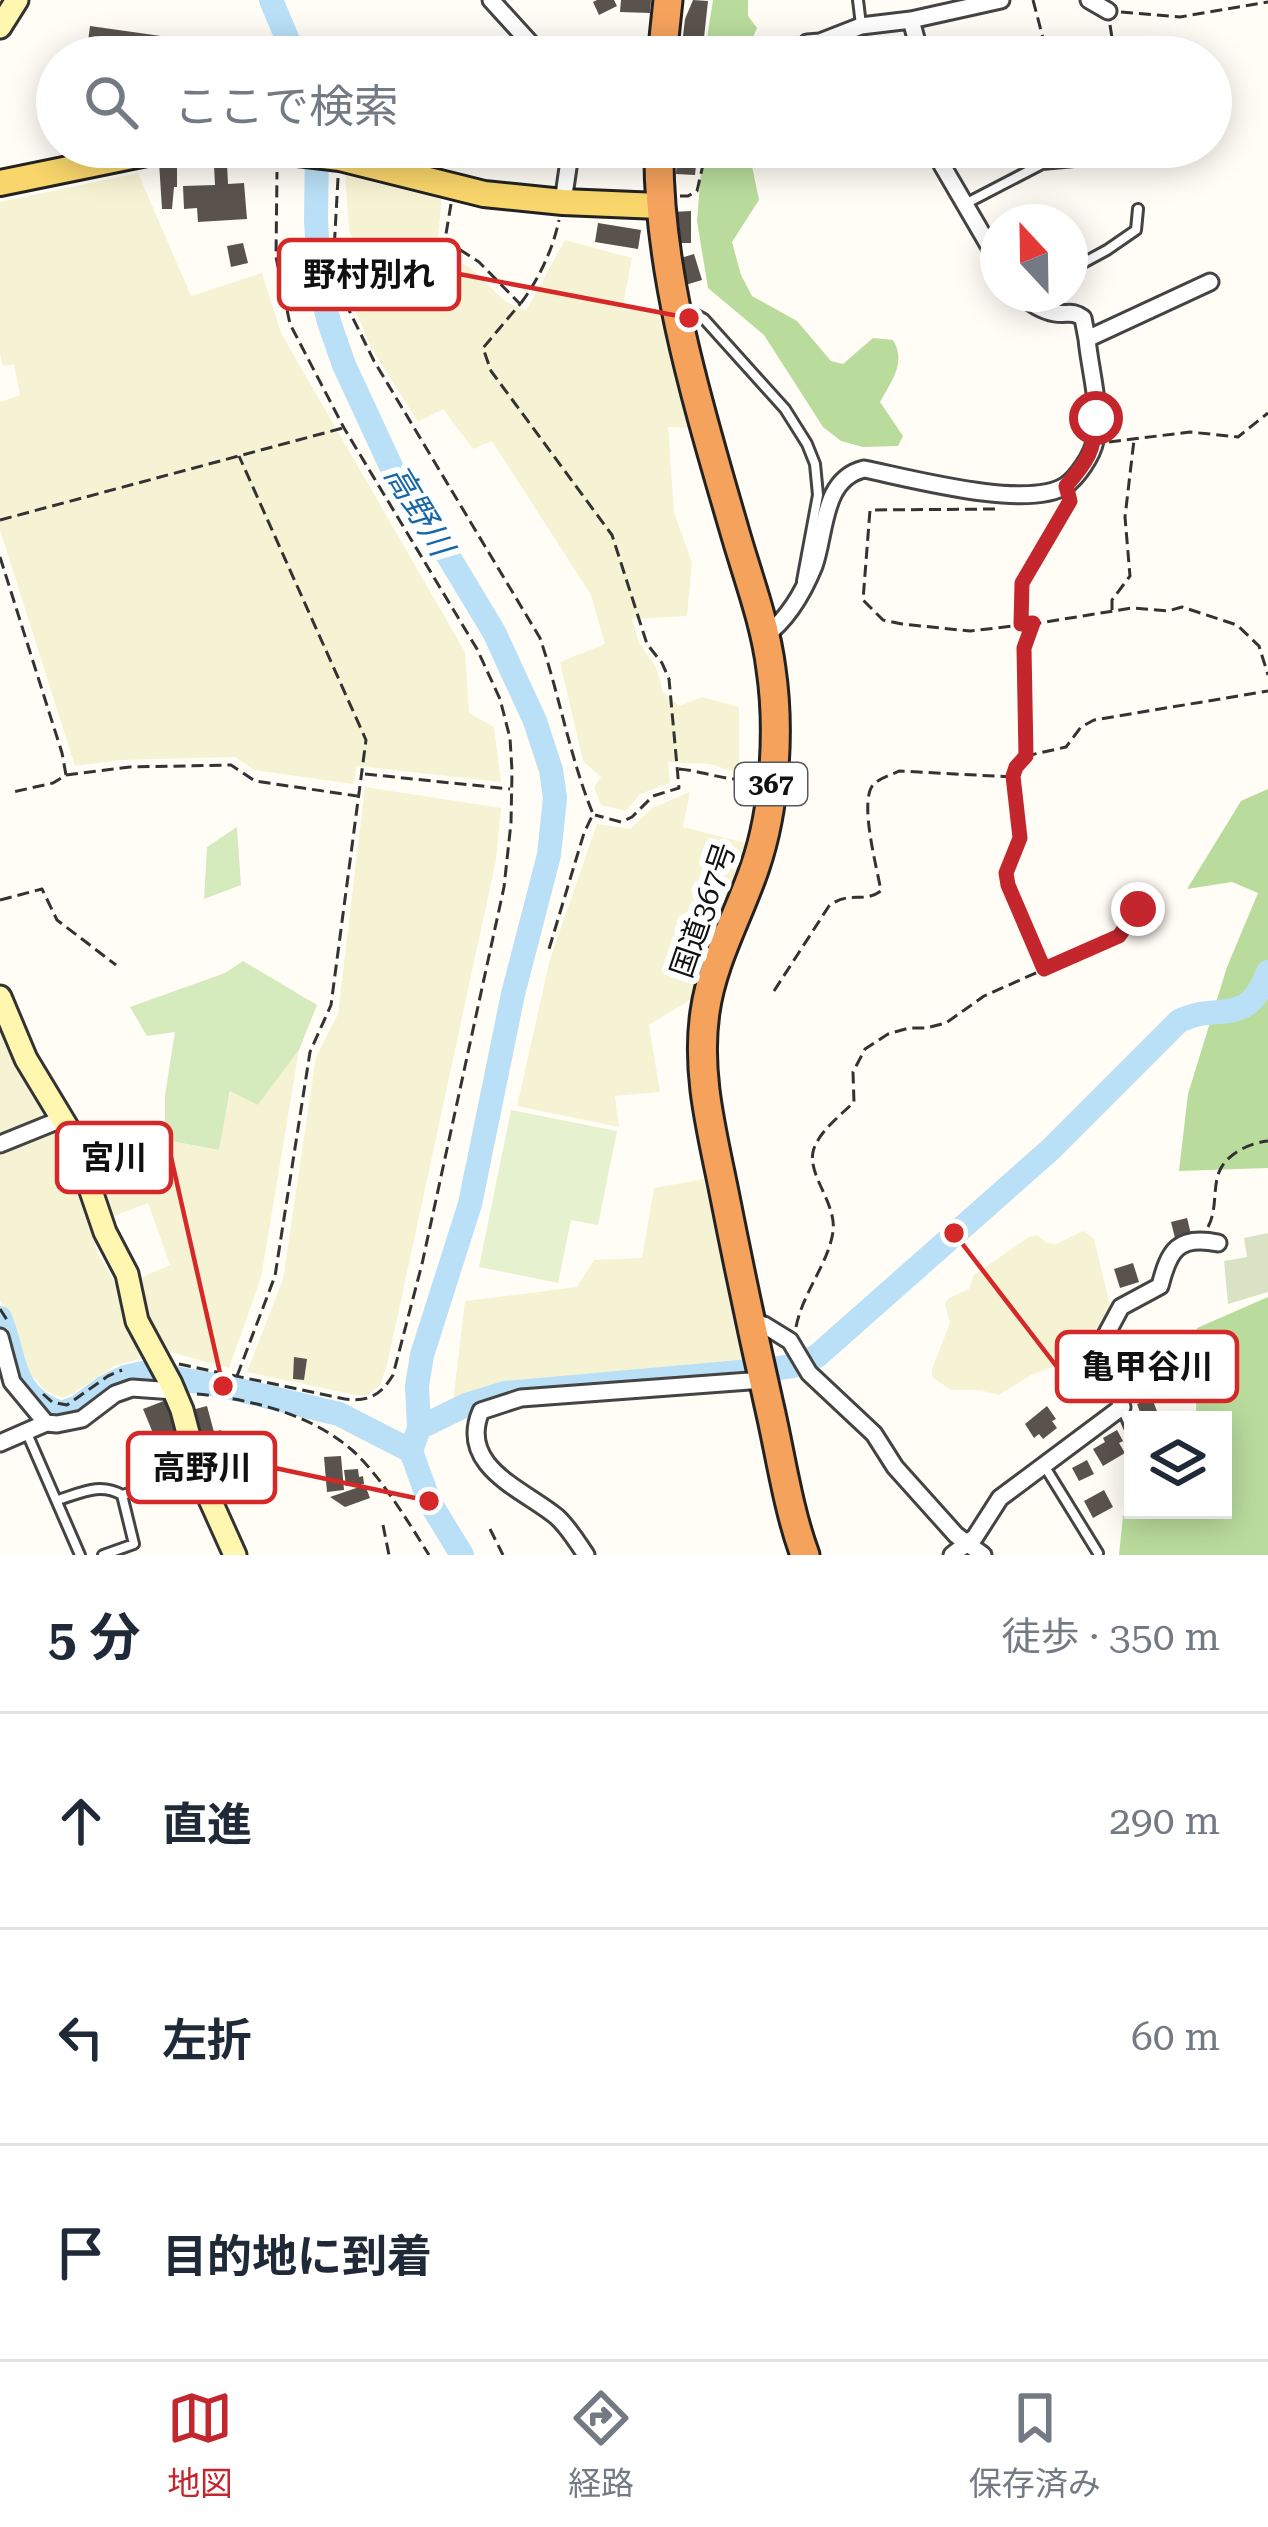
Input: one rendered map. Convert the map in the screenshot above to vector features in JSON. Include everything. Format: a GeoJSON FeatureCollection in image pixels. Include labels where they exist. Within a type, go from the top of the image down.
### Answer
{"type":"FeatureCollection","features":[{"type":"Feature","properties":{"kind":"highway"},"geometry":{"type":"LineString","coordinates":[[665,36],[670,6]]}},
{"type":"Feature","properties":{"kind":"highway","name":"国道367号"},"geometry":{"type":"LineString","coordinates":[[658,168],[659,206],[676,304],[772,671],[775,730],[769,814],[756,864],[716,966],[701,1052],[749,1321],[800,1553]]}},
{"type":"Feature","properties":{"kind":"main road"},"geometry":{"type":"LineString","coordinates":[[0,183],[73,168]]}},
{"type":"Feature","properties":{"kind":"main road"},"geometry":{"type":"LineString","coordinates":[[377,168],[561,213],[659,206]]}},
{"type":"Feature","properties":{"kind":"street"},"geometry":{"type":"LineString","coordinates":[[0,27],[17,0]]}},
{"type":"Feature","properties":{"kind":"street"},"geometry":{"type":"LineString","coordinates":[[491,0],[524,36]]}},
{"type":"Feature","properties":{"kind":"street"},"geometry":{"type":"LineString","coordinates":[[835,36],[921,12],[1000,0]]}},
{"type":"Feature","properties":{"kind":"street"},"geometry":{"type":"LineString","coordinates":[[1089,0],[1108,11]]}},
{"type":"Feature","properties":{"kind":"street"},"geometry":{"type":"LineString","coordinates":[[561,213],[568,168]]}},
{"type":"Feature","properties":{"kind":"street"},"geometry":{"type":"LineString","coordinates":[[944,168],[980,232]]}},
{"type":"Feature","properties":{"kind":"street"},"geometry":{"type":"LineString","coordinates":[[1087,339],[1210,282]]}},
{"type":"Feature","properties":{"kind":"street"},"geometry":{"type":"LineString","coordinates":[[765,636],[782,623],[800,593],[814,566],[838,483],[852,472],[864,469],[1018,495],[1066,486],[1095,444],[1087,339],[1083,318],[1074,312]]}},
{"type":"Feature","properties":{"kind":"street"},"geometry":{"type":"LineString","coordinates":[[0,997],[86,1172],[105,1232],[127,1274],[137,1321],[182,1410],[199,1475],[235,1555]]}},
{"type":"Feature","properties":{"kind":"street"},"geometry":{"type":"LineString","coordinates":[[0,1144],[62,1119]]}},
{"type":"Feature","properties":{"kind":"street"},"geometry":{"type":"LineString","coordinates":[[952,1555],[968,1542],[1000,1498],[1122,1407],[1100,1346],[1120,1306],[1160,1286],[1176,1247],[1210,1242]]}},
{"type":"Feature","properties":{"kind":"street"},"geometry":{"type":"LineString","coordinates":[[749,1321],[790,1341],[874,1434],[895,1467],[956,1534],[983,1555]]}},
{"type":"Feature","properties":{"kind":"street"},"geometry":{"type":"LineString","coordinates":[[5,1332],[12,1382],[46,1423]]}},
{"type":"Feature","properties":{"kind":"street"},"geometry":{"type":"LineString","coordinates":[[586,1555],[555,1515],[494,1474],[478,1438],[481,1411],[521,1398],[761,1370]]}},
{"type":"Feature","properties":{"kind":"street"},"geometry":{"type":"LineString","coordinates":[[0,1443],[69,1413],[92,1412],[115,1394],[167,1375]]}},
{"type":"Feature","properties":{"kind":"lane"},"geometry":{"type":"LineString","coordinates":[[858,0],[861,26]]}},
{"type":"Feature","properties":{"kind":"lane"},"geometry":{"type":"LineString","coordinates":[[963,205],[1034,168]]}},
{"type":"Feature","properties":{"kind":"lane"},"geometry":{"type":"LineString","coordinates":[[1088,261],[1136,230],[1138,209]]}},
{"type":"Feature","properties":{"kind":"lane"},"geometry":{"type":"LineString","coordinates":[[676,304],[704,320],[785,409],[815,464],[818,495],[800,593]]}},
{"type":"Feature","properties":{"kind":"lane"},"geometry":{"type":"LineString","coordinates":[[1122,1407],[1124,1412]]}},
{"type":"Feature","properties":{"kind":"lane"},"geometry":{"type":"LineString","coordinates":[[26,1431],[80,1555]]}},
{"type":"Feature","properties":{"kind":"lane"},"geometry":{"type":"LineString","coordinates":[[1044,1466],[1098,1553]]}},
{"type":"Feature","properties":{"kind":"lane"},"geometry":{"type":"LineString","coordinates":[[58,1500],[95,1488],[108,1487],[122,1495],[199,1475]]}},
{"type":"Feature","properties":{"kind":"lane"},"geometry":{"type":"LineString","coordinates":[[103,1555],[134,1544],[122,1495]]}},
{"type":"Feature","properties":{"kind":"path"},"geometry":{"type":"LineString","coordinates":[[1033,0],[1042,36]]}},
{"type":"Feature","properties":{"kind":"path"},"geometry":{"type":"LineString","coordinates":[[1111,36],[1108,11],[1180,17],[1268,2]]}},
{"type":"Feature","properties":{"kind":"path"},"geometry":{"type":"LineString","coordinates":[[167,1375],[237,1376],[362,1401],[384,1390],[393,1375],[427,1241],[504,886],[512,790],[510,738],[500,699],[477,649],[298,344],[276,257],[279,168]]}},
{"type":"Feature","properties":{"kind":"path"},"geometry":{"type":"LineString","coordinates":[[337,168],[334,251],[342,296],[374,361],[540,638],[577,775],[593,814],[549,949]]}},
{"type":"Feature","properties":{"kind":"path"},"geometry":{"type":"LineString","coordinates":[[659,206],[671,196],[698,191],[702,168]]}},
{"type":"Feature","properties":{"kind":"path"},"geometry":{"type":"LineString","coordinates":[[454,187],[445,240],[479,262],[520,304]]}},
{"type":"Feature","properties":{"kind":"path"},"geometry":{"type":"LineString","coordinates":[[561,213],[551,249],[531,290],[483,348],[491,371],[612,535],[647,644],[669,680],[679,788],[653,796],[632,817],[621,821],[593,814]]}},
{"type":"Feature","properties":{"kind":"path"},"geometry":{"type":"LineString","coordinates":[[1095,444],[1190,432],[1238,437],[1268,413]]}},
{"type":"Feature","properties":{"kind":"path"},"geometry":{"type":"LineString","coordinates":[[0,520],[344,428]]}},
{"type":"Feature","properties":{"kind":"path"},"geometry":{"type":"LineString","coordinates":[[1112,611],[1112,600],[1130,576],[1125,518],[1134,439]]}},
{"type":"Feature","properties":{"kind":"path"},"geometry":{"type":"LineString","coordinates":[[237,1376],[275,1276],[310,1052],[331,1005],[366,740],[238,456]]}},
{"type":"Feature","properties":{"kind":"path"},"geometry":{"type":"LineString","coordinates":[[1021,624],[1022,583],[1070,501],[1066,486]]}},
{"type":"Feature","properties":{"kind":"path"},"geometry":{"type":"LineString","coordinates":[[1018,495],[994,509],[870,510],[863,600],[883,620],[970,631],[1132,608],[1181,607],[1237,625],[1259,646],[1268,675]]}},
{"type":"Feature","properties":{"kind":"path"},"geometry":{"type":"LineString","coordinates":[[0,557],[66,775]]}},
{"type":"Feature","properties":{"kind":"path"},"geometry":{"type":"LineString","coordinates":[[1026,756],[1024,648],[1033,623]]}},
{"type":"Feature","properties":{"kind":"path"},"geometry":{"type":"LineString","coordinates":[[1044,969],[1006,873],[1020,838],[1016,767],[1026,756],[1066,748],[1081,727],[1094,720],[1268,691]]}},
{"type":"Feature","properties":{"kind":"path"},"geometry":{"type":"LineString","coordinates":[[13,792],[53,784],[66,775],[130,767],[231,765],[255,781],[359,796]]}},
{"type":"Feature","properties":{"kind":"path"},"geometry":{"type":"LineString","coordinates":[[677,769],[738,781],[772,777]]}},
{"type":"Feature","properties":{"kind":"path"},"geometry":{"type":"LineString","coordinates":[[774,991],[829,906],[839,898],[865,898],[881,890],[866,801],[873,785],[899,771],[1013,776]]}},
{"type":"Feature","properties":{"kind":"path"},"geometry":{"type":"LineString","coordinates":[[362,773],[512,790]]}},
{"type":"Feature","properties":{"kind":"path"},"geometry":{"type":"LineString","coordinates":[[0,900],[42,890],[56,920],[116,965]]}},
{"type":"Feature","properties":{"kind":"path"},"geometry":{"type":"LineString","coordinates":[[802,1359],[796,1327],[800,1305],[834,1229],[812,1153],[822,1134],[854,1102],[853,1072],[865,1049],[889,1034],[946,1023],[983,997],[1119,936],[1138,909],[1158,903]]}},
{"type":"Feature","properties":{"kind":"path"},"geometry":{"type":"LineString","coordinates":[[86,1172],[96,1159],[146,1136],[159,1176]]}},
{"type":"Feature","properties":{"kind":"path"},"geometry":{"type":"LineString","coordinates":[[1210,1242],[1219,1171],[1252,1143],[1268,1142]]}},
{"type":"Feature","properties":{"kind":"path"},"geometry":{"type":"LineString","coordinates":[[0,1310],[5,1332]]}},
{"type":"Feature","properties":{"kind":"path"},"geometry":{"type":"LineString","coordinates":[[42,1394],[69,1413],[108,1376],[122,1370]]}},
{"type":"Feature","properties":{"kind":"path"},"geometry":{"type":"LineString","coordinates":[[167,1375],[328,1432],[366,1466],[429,1555]]}},
{"type":"Feature","properties":{"kind":"path"},"geometry":{"type":"LineString","coordinates":[[383,1525],[389,1555]]}},
{"type":"Feature","properties":{"kind":"path"},"geometry":{"type":"LineString","coordinates":[[490,1529],[503,1555]]}},
{"type":"Feature","properties":{"kind":"shaded area"},"geometry":{"type":"Polygon","coordinates":[[[345,170],[442,195],[437,249],[470,268],[505,301],[526,311],[565,240],[632,258],[622,310],[666,309],[695,428],[668,427],[674,512],[692,563],[687,616],[632,619],[663,692],[679,706],[702,697],[739,707],[739,773],[709,764],[668,762],[670,783],[640,794],[626,811],[601,805],[594,787],[601,777],[583,761],[560,662],[605,644],[591,595],[492,441],[473,449],[443,409],[418,422],[372,349],[347,291],[374,279],[349,231],[345,170]]]}},
{"type":"Feature","properties":{"kind":"shaded area"},"geometry":{"type":"Polygon","coordinates":[[[138,173],[191,296],[262,273],[281,333],[465,652],[469,713],[494,727],[501,782],[357,766],[353,784],[254,770],[235,757],[75,766],[0,530],[0,402],[20,395],[14,364],[3,366],[0,354],[0,202],[138,173]]]}},
{"type":"Feature","properties":{"kind":"shaded area"},"geometry":{"type":"Polygon","coordinates":[[[365,787],[501,808],[496,860],[387,1365],[380,1385],[360,1396],[247,1372],[283,1279],[316,1057],[338,1014],[365,787]]]}},
{"type":"Feature","properties":{"kind":"shaded area"},"geometry":{"type":"Polygon","coordinates":[[[690,792],[683,827],[746,843],[695,997],[649,1025],[660,1092],[615,1096],[619,1127],[517,1106],[550,959],[597,824],[630,829],[652,808],[690,792]]]}},
{"type":"Feature","properties":{"kind":"shaded area"},"geometry":{"type":"Polygon","coordinates":[[[0,1017],[62,1135],[97,1252],[125,1300],[147,1357],[114,1366],[63,1398],[46,1391],[30,1374],[13,1319],[0,1300],[0,1017]]]}},
{"type":"Feature","properties":{"kind":"shaded area"},"geometry":{"type":"Polygon","coordinates":[[[299,1050],[261,1278],[229,1368],[162,1350],[143,1321],[133,1281],[170,1265],[148,1203],[107,1219],[95,1171],[165,1140],[218,1150],[231,1090],[258,1105],[299,1050]]]}},
{"type":"Feature","properties":{"kind":"shaded area"},"geometry":{"type":"Polygon","coordinates":[[[704,1179],[744,1363],[501,1385],[453,1402],[465,1301],[577,1287],[594,1260],[642,1258],[654,1188],[704,1179]]]}},
{"type":"Feature","properties":{"kind":"shaded area"},"geometry":{"type":"Polygon","coordinates":[[[1083,1231],[1094,1239],[1111,1310],[1094,1347],[999,1395],[951,1390],[932,1377],[950,1323],[945,1303],[949,1298],[969,1289],[974,1275],[1029,1237],[1037,1235],[1056,1244],[1083,1231]]]}},
{"type":"Feature","properties":{"kind":"green space"},"geometry":{"type":"Polygon","coordinates":[[[713,0],[748,0],[748,16],[757,28],[753,36],[707,36],[713,0]]]}},
{"type":"Feature","properties":{"kind":"green space"},"geometry":{"type":"Polygon","coordinates":[[[701,168],[752,168],[759,200],[732,242],[752,296],[797,321],[831,361],[843,364],[873,338],[893,340],[898,364],[880,402],[903,436],[898,446],[863,447],[841,441],[823,427],[764,335],[708,288],[697,221],[701,168]]]}},
{"type":"Feature","properties":{"kind":"green space"},"geometry":{"type":"Polygon","coordinates":[[[1268,789],[1268,1168],[1179,1171],[1188,1094],[1227,967],[1258,893],[1232,882],[1187,889],[1241,801],[1268,789]]]}},
{"type":"Feature","properties":{"kind":"green space"},"geometry":{"type":"Polygon","coordinates":[[[237,827],[241,885],[204,899],[207,847],[237,827]]]}},
{"type":"Feature","properties":{"kind":"green space"},"geometry":{"type":"Polygon","coordinates":[[[243,961],[317,1005],[299,1050],[258,1105],[230,1091],[219,1150],[165,1140],[165,1095],[175,1032],[147,1036],[130,1007],[225,973],[243,961]]]}},
{"type":"Feature","properties":{"kind":"green space"},"geometry":{"type":"Polygon","coordinates":[[[511,1110],[617,1131],[598,1225],[571,1220],[558,1283],[479,1267],[511,1110]]]}},
{"type":"Feature","properties":{"kind":"green space"},"geometry":{"type":"Polygon","coordinates":[[[1268,1233],[1268,1292],[1228,1304],[1224,1261],[1247,1257],[1244,1238],[1268,1233]]]}},
{"type":"Feature","properties":{"kind":"green space"},"geometry":{"type":"Polygon","coordinates":[[[1268,1297],[1268,1555],[1119,1555],[1124,1515],[1124,1519],[1232,1519],[1232,1411],[1196,1411],[1197,1328],[1268,1297]]]}},
{"type":"Feature","properties":{"kind":"building"},"geometry":{"type":"Polygon","coordinates":[[[614,0],[617,6],[599,15],[593,2],[614,0]]]}},
{"type":"Feature","properties":{"kind":"building"},"geometry":{"type":"Polygon","coordinates":[[[621,0],[651,0],[650,13],[620,12],[621,0]]]}},
{"type":"Feature","properties":{"kind":"building"},"geometry":{"type":"Polygon","coordinates":[[[693,0],[708,1],[704,36],[683,36],[693,0]]]}},
{"type":"Feature","properties":{"kind":"building"},"geometry":{"type":"Polygon","coordinates":[[[90,26],[161,36],[89,36],[90,26]]]}},
{"type":"Feature","properties":{"kind":"building"},"geometry":{"type":"Polygon","coordinates":[[[159,168],[177,168],[172,209],[162,209],[159,168]]]}},
{"type":"Feature","properties":{"kind":"building"},"geometry":{"type":"Polygon","coordinates":[[[214,168],[227,168],[228,184],[244,183],[247,219],[198,222],[197,208],[184,209],[183,186],[215,185],[214,168]]]}},
{"type":"Feature","properties":{"kind":"building"},"geometry":{"type":"Polygon","coordinates":[[[676,168],[696,168],[695,175],[676,174],[676,168]]]}},
{"type":"Feature","properties":{"kind":"building"},"geometry":{"type":"Polygon","coordinates":[[[691,211],[691,243],[672,243],[671,212],[691,211]]]}},
{"type":"Feature","properties":{"kind":"building"},"geometry":{"type":"Polygon","coordinates":[[[598,223],[641,230],[638,249],[595,242],[598,223]]]}},
{"type":"Feature","properties":{"kind":"building"},"geometry":{"type":"Polygon","coordinates":[[[243,243],[248,263],[231,267],[227,246],[243,243]]]}},
{"type":"Feature","properties":{"kind":"building"},"geometry":{"type":"Polygon","coordinates":[[[694,254],[702,280],[682,286],[674,260],[694,254]]]}},
{"type":"Feature","properties":{"kind":"building"},"geometry":{"type":"Polygon","coordinates":[[[1187,1218],[1191,1234],[1175,1238],[1171,1222],[1187,1218]]]}},
{"type":"Feature","properties":{"kind":"building"},"geometry":{"type":"Polygon","coordinates":[[[1133,1263],[1139,1282],[1120,1288],[1114,1269],[1133,1263]]]}},
{"type":"Feature","properties":{"kind":"building"},"geometry":{"type":"Polygon","coordinates":[[[294,1357],[307,1359],[304,1380],[293,1379],[294,1357]]]}},
{"type":"Feature","properties":{"kind":"building"},"geometry":{"type":"Polygon","coordinates":[[[1152,1398],[1157,1411],[1140,1411],[1137,1404],[1152,1398]]]}},
{"type":"Feature","properties":{"kind":"building"},"geometry":{"type":"Polygon","coordinates":[[[169,1399],[180,1437],[163,1444],[160,1436],[155,1438],[143,1409],[169,1399]]]}},
{"type":"Feature","properties":{"kind":"building"},"geometry":{"type":"Polygon","coordinates":[[[207,1406],[214,1432],[221,1430],[225,1443],[217,1445],[221,1459],[202,1464],[188,1411],[207,1406]]]}},
{"type":"Feature","properties":{"kind":"building"},"geometry":{"type":"Polygon","coordinates":[[[1047,1406],[1057,1428],[1043,1439],[1039,1434],[1034,1438],[1025,1424],[1047,1406]]]}},
{"type":"Feature","properties":{"kind":"building"},"geometry":{"type":"Polygon","coordinates":[[[1117,1430],[1124,1454],[1103,1466],[1093,1449],[1105,1442],[1103,1438],[1117,1430]]]}},
{"type":"Feature","properties":{"kind":"building"},"geometry":{"type":"Polygon","coordinates":[[[341,1456],[344,1490],[327,1492],[324,1457],[341,1456]]]}},
{"type":"Feature","properties":{"kind":"building"},"geometry":{"type":"Polygon","coordinates":[[[1087,1460],[1094,1474],[1079,1481],[1072,1468],[1087,1460]]]}},
{"type":"Feature","properties":{"kind":"building"},"geometry":{"type":"Polygon","coordinates":[[[358,1469],[364,1484],[346,1486],[344,1470],[358,1469]]]}},
{"type":"Feature","properties":{"kind":"building"},"geometry":{"type":"Polygon","coordinates":[[[365,1485],[370,1498],[345,1507],[330,1497],[365,1485]]]}},
{"type":"Feature","properties":{"kind":"building"},"geometry":{"type":"Polygon","coordinates":[[[1104,1490],[1113,1507],[1093,1518],[1084,1501],[1104,1490]]]}},
{"type":"Feature","properties":{"kind":"waterway","name":"高野川"},"geometry":{"type":"LineString","coordinates":[[271,0],[286,36]]}},
{"type":"Feature","properties":{"kind":"waterway","name":"高野川"},"geometry":{"type":"LineString","coordinates":[[317,168],[320,286],[344,365],[395,475],[494,632],[535,721],[555,798],[549,855],[513,994],[470,1204],[422,1355],[417,1386],[419,1428],[411,1451],[429,1501],[462,1555]]}},
{"type":"Feature","properties":{"kind":"waterway"},"geometry":{"type":"LineString","coordinates":[[419,1428],[505,1393],[772,1369],[817,1356],[1051,1149],[1179,1021],[1241,1008],[1260,990],[1268,972]]}},
{"type":"Feature","properties":{"kind":"waterway"},"geometry":{"type":"LineString","coordinates":[[0,1318],[23,1386],[44,1406],[61,1413],[125,1377],[143,1373],[223,1386],[339,1414],[411,1451]]}},
{"type":"Feature","properties":{"kind":"place","name":"野村別れ"},"geometry":{"type":"Point","coordinates":[689,318]}},
{"type":"Feature","properties":{"kind":"place","name":"亀甲谷川"},"geometry":{"type":"Point","coordinates":[954,1233]}},
{"type":"Feature","properties":{"kind":"place","name":"宮川"},"geometry":{"type":"Point","coordinates":[223,1386]}},
{"type":"Feature","properties":{"kind":"place","name":"高野川"},"geometry":{"type":"Point","coordinates":[429,1501]}},
{"type":"Feature","properties":{"kind":"route"},"geometry":{"type":"LineString","coordinates":[[1096,418],[1095,444],[1066,486],[1070,501],[1022,583],[1021,624],[1033,623],[1024,648],[1026,756],[1013,776],[1020,838],[1006,873],[1044,969],[1119,936],[1138,909]]}}]}
